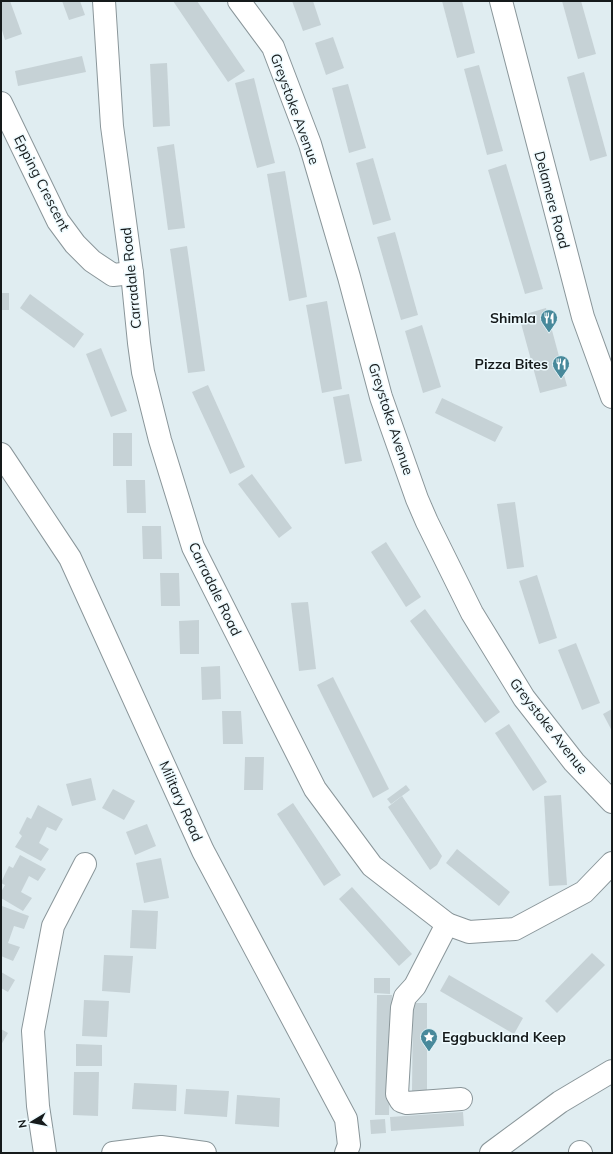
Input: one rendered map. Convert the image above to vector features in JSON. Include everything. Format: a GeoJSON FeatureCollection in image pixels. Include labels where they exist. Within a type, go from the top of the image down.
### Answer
{"type":"FeatureCollection","features":[{"type":"Feature","properties":{"kind":"street","name":"Carradale Road"},"geometry":{"type":"LineString","coordinates":[[104,1],[112,126],[132,273],[138,343],[160,440],[193,547],[315,789],[372,866],[447,924],[469,932],[515,929],[584,892],[612,863]]}},
{"type":"Feature","properties":{"kind":"street","name":"Greystoke Avenue"},"geometry":{"type":"LineString","coordinates":[[239,1],[273,47],[310,144],[349,278],[381,397],[417,499],[427,522],[472,613],[524,698],[574,762],[612,802]]}},
{"type":"Feature","properties":{"kind":"street","name":"Delamere Road"},"geometry":{"type":"LineString","coordinates":[[500,1],[583,317],[612,397]]}},
{"type":"Feature","properties":{"kind":"street","name":"Epping Crescent"},"geometry":{"type":"LineString","coordinates":[[1,103],[58,221],[75,244],[92,261],[113,275],[132,273]]}},
{"type":"Feature","properties":{"kind":"street","name":"Military Road"},"geometry":{"type":"LineString","coordinates":[[1,454],[70,558],[204,851],[346,1119],[349,1145],[346,1153]]}},
{"type":"Feature","properties":{"kind":"street"},"geometry":{"type":"LineString","coordinates":[[45,1153],[38,1106],[33,1031],[53,926],[85,864]]}},
{"type":"Feature","properties":{"kind":"street"},"geometry":{"type":"LineString","coordinates":[[447,924],[415,986],[405,998],[402,1008],[397,1094],[401,1101],[407,1103],[461,1099]]}},
{"type":"Feature","properties":{"kind":"street"},"geometry":{"type":"LineString","coordinates":[[492,1153],[560,1102],[612,1071]]}},
{"type":"Feature","properties":{"kind":"street"},"geometry":{"type":"LineString","coordinates":[[112,1153],[161,1148],[206,1153]]}},
{"type":"Feature","properties":{"kind":"building"},"geometry":{"type":"Polygon","coordinates":[[[1,1],[10,1],[22,34],[5,40],[1,27],[1,1]]]}},
{"type":"Feature","properties":{"kind":"building"},"geometry":{"type":"Polygon","coordinates":[[[62,1],[80,1],[85,15],[69,20],[62,1]]]}},
{"type":"Feature","properties":{"kind":"building"},"geometry":{"type":"Polygon","coordinates":[[[173,1],[197,1],[245,71],[228,82],[173,1]]]}},
{"type":"Feature","properties":{"kind":"building"},"geometry":{"type":"Polygon","coordinates":[[[292,1],[313,1],[321,25],[303,31],[292,1]]]}},
{"type":"Feature","properties":{"kind":"building"},"geometry":{"type":"Polygon","coordinates":[[[442,1],[462,1],[475,53],[457,58],[442,1]]]}},
{"type":"Feature","properties":{"kind":"building"},"geometry":{"type":"Polygon","coordinates":[[[562,1],[581,1],[596,54],[578,59],[562,1]]]}},
{"type":"Feature","properties":{"kind":"building"},"geometry":{"type":"Polygon","coordinates":[[[333,37],[344,68],[326,75],[315,43],[333,37]]]}},
{"type":"Feature","properties":{"kind":"building"},"geometry":{"type":"Polygon","coordinates":[[[82,56],[86,72],[18,86],[15,71],[82,56]]]}},
{"type":"Feature","properties":{"kind":"building"},"geometry":{"type":"Polygon","coordinates":[[[167,63],[170,126],[153,127],[150,64],[167,63]]]}},
{"type":"Feature","properties":{"kind":"building"},"geometry":{"type":"Polygon","coordinates":[[[479,65],[503,151],[487,155],[464,69],[479,65]]]}},
{"type":"Feature","properties":{"kind":"building"},"geometry":{"type":"Polygon","coordinates":[[[584,72],[607,156],[590,161],[567,77],[584,72]]]}},
{"type":"Feature","properties":{"kind":"building"},"geometry":{"type":"Polygon","coordinates":[[[254,78],[275,163],[257,168],[235,83],[254,78]]]}},
{"type":"Feature","properties":{"kind":"building"},"geometry":{"type":"Polygon","coordinates":[[[348,84],[366,148],[349,153],[332,88],[348,84]]]}},
{"type":"Feature","properties":{"kind":"building"},"geometry":{"type":"Polygon","coordinates":[[[174,144],[185,228],[168,230],[157,147],[174,144]]]}},
{"type":"Feature","properties":{"kind":"building"},"geometry":{"type":"Polygon","coordinates":[[[373,158],[391,220],[373,225],[356,163],[373,158]]]}},
{"type":"Feature","properties":{"kind":"building"},"geometry":{"type":"Polygon","coordinates":[[[506,164],[543,289],[525,294],[488,170],[506,164]]]}},
{"type":"Feature","properties":{"kind":"building"},"geometry":{"type":"Polygon","coordinates":[[[285,171],[307,297],[289,301],[267,174],[285,171]]]}},
{"type":"Feature","properties":{"kind":"building"},"geometry":{"type":"Polygon","coordinates":[[[395,232],[418,315],[401,320],[377,237],[395,232]]]}},
{"type":"Feature","properties":{"kind":"building"},"geometry":{"type":"Polygon","coordinates":[[[187,246],[205,371],[188,373],[170,249],[187,246]]]}},
{"type":"Feature","properties":{"kind":"building"},"geometry":{"type":"Polygon","coordinates":[[[1,293],[9,293],[9,310],[1,310],[1,293]]]}},
{"type":"Feature","properties":{"kind":"building"},"geometry":{"type":"Polygon","coordinates":[[[30,294],[84,334],[74,348],[20,308],[30,294]]]}},
{"type":"Feature","properties":{"kind":"building"},"geometry":{"type":"Polygon","coordinates":[[[327,301],[342,389],[322,393],[306,305],[327,301]]]}},
{"type":"Feature","properties":{"kind":"building"},"geometry":{"type":"Polygon","coordinates":[[[546,308],[567,386],[540,393],[519,316],[546,308]]]}},
{"type":"Feature","properties":{"kind":"building"},"geometry":{"type":"Polygon","coordinates":[[[422,325],[441,387],[423,393],[405,331],[422,325]]]}},
{"type":"Feature","properties":{"kind":"building"},"geometry":{"type":"Polygon","coordinates":[[[101,348],[127,411],[111,417],[86,354],[101,348]]]}},
{"type":"Feature","properties":{"kind":"building"},"geometry":{"type":"Polygon","coordinates":[[[208,385],[245,467],[230,474],[192,392],[208,385]]]}},
{"type":"Feature","properties":{"kind":"building"},"geometry":{"type":"Polygon","coordinates":[[[349,394],[362,461],[345,464],[333,397],[349,394]]]}},
{"type":"Feature","properties":{"kind":"building"},"geometry":{"type":"Polygon","coordinates":[[[442,398],[503,427],[495,442],[435,413],[442,398]]]}},
{"type":"Feature","properties":{"kind":"building"},"geometry":{"type":"Polygon","coordinates":[[[113,433],[132,433],[132,466],[113,466],[113,433]]]}},
{"type":"Feature","properties":{"kind":"building"},"geometry":{"type":"Polygon","coordinates":[[[252,474],[292,528],[279,538],[238,484],[252,474]]]}},
{"type":"Feature","properties":{"kind":"building"},"geometry":{"type":"Polygon","coordinates":[[[126,480],[145,480],[146,513],[127,513],[126,480]]]}},
{"type":"Feature","properties":{"kind":"building"},"geometry":{"type":"Polygon","coordinates":[[[515,502],[524,567],[507,569],[497,504],[515,502]]]}},
{"type":"Feature","properties":{"kind":"building"},"geometry":{"type":"Polygon","coordinates":[[[142,526],[161,526],[162,559],[143,559],[142,526]]]}},
{"type":"Feature","properties":{"kind":"building"},"geometry":{"type":"Polygon","coordinates":[[[386,542],[421,597],[406,607],[371,552],[386,542]]]}},
{"type":"Feature","properties":{"kind":"building"},"geometry":{"type":"Polygon","coordinates":[[[160,573],[179,573],[180,606],[161,606],[160,573]]]}},
{"type":"Feature","properties":{"kind":"building"},"geometry":{"type":"Polygon","coordinates":[[[537,575],[557,638],[539,644],[519,581],[537,575]]]}},
{"type":"Feature","properties":{"kind":"building"},"geometry":{"type":"Polygon","coordinates":[[[308,602],[316,669],[299,671],[291,603],[308,602]]]}},
{"type":"Feature","properties":{"kind":"building"},"geometry":{"type":"Polygon","coordinates":[[[425,609],[500,712],[485,723],[410,621],[425,609]]]}},
{"type":"Feature","properties":{"kind":"building"},"geometry":{"type":"Polygon","coordinates":[[[199,620],[199,654],[180,654],[179,621],[199,620]]]}},
{"type":"Feature","properties":{"kind":"building"},"geometry":{"type":"Polygon","coordinates":[[[576,643],[600,703],[582,710],[558,650],[576,643]]]}},
{"type":"Feature","properties":{"kind":"building"},"geometry":{"type":"Polygon","coordinates":[[[220,666],[221,699],[202,700],[201,667],[220,666]]]}},
{"type":"Feature","properties":{"kind":"building"},"geometry":{"type":"Polygon","coordinates":[[[333,677],[389,789],[373,798],[317,685],[333,677]]]}},
{"type":"Feature","properties":{"kind":"building"},"geometry":{"type":"Polygon","coordinates":[[[612,709],[612,731],[603,714],[612,709]]]}},
{"type":"Feature","properties":{"kind":"building"},"geometry":{"type":"Polygon","coordinates":[[[222,711],[241,711],[243,744],[223,744],[222,711]]]}},
{"type":"Feature","properties":{"kind":"building"},"geometry":{"type":"Polygon","coordinates":[[[509,724],[547,782],[533,791],[495,733],[509,724]]]}},
{"type":"Feature","properties":{"kind":"building"},"geometry":{"type":"Polygon","coordinates":[[[245,757],[264,757],[263,790],[244,790],[245,757]]]}},
{"type":"Feature","properties":{"kind":"building"},"geometry":{"type":"Polygon","coordinates":[[[91,778],[96,800],[72,806],[66,784],[91,778]]]}},
{"type":"Feature","properties":{"kind":"building"},"geometry":{"type":"Polygon","coordinates":[[[406,785],[410,790],[391,804],[387,799],[406,785]]]}},
{"type":"Feature","properties":{"kind":"building"},"geometry":{"type":"Polygon","coordinates":[[[113,789],[135,801],[124,820],[102,808],[113,789]]]}},
{"type":"Feature","properties":{"kind":"building"},"geometry":{"type":"Polygon","coordinates":[[[561,795],[567,885],[549,886],[544,796],[561,795]]]}},
{"type":"Feature","properties":{"kind":"building"},"geometry":{"type":"Polygon","coordinates":[[[402,796],[442,856],[437,865],[430,870],[388,807],[402,796]]]}},
{"type":"Feature","properties":{"kind":"building"},"geometry":{"type":"Polygon","coordinates":[[[293,803],[341,875],[324,886],[277,814],[293,803]]]}},
{"type":"Feature","properties":{"kind":"building"},"geometry":{"type":"Polygon","coordinates":[[[38,805],[63,819],[56,831],[47,827],[39,843],[49,849],[41,861],[15,847],[22,836],[19,833],[27,817],[31,819],[38,805]]]}},
{"type":"Feature","properties":{"kind":"building"},"geometry":{"type":"Polygon","coordinates":[[[147,824],[156,846],[135,855],[126,832],[147,824]]]}},
{"type":"Feature","properties":{"kind":"building"},"geometry":{"type":"Polygon","coordinates":[[[457,849],[510,892],[499,906],[446,863],[457,849]]]}},
{"type":"Feature","properties":{"kind":"building"},"geometry":{"type":"Polygon","coordinates":[[[20,855],[46,869],[38,881],[29,876],[21,892],[32,898],[23,911],[1,898],[1,892],[5,885],[1,883],[9,866],[13,868],[20,855]]]}},
{"type":"Feature","properties":{"kind":"building"},"geometry":{"type":"Polygon","coordinates":[[[161,858],[169,898],[144,903],[136,863],[161,858]]]}},
{"type":"Feature","properties":{"kind":"building"},"geometry":{"type":"Polygon","coordinates":[[[352,887],[412,954],[399,966],[339,899],[352,887]]]}},
{"type":"Feature","properties":{"kind":"building"},"geometry":{"type":"Polygon","coordinates":[[[2,906],[29,916],[24,929],[14,926],[8,943],[20,947],[13,961],[1,956],[2,906]]]}},
{"type":"Feature","properties":{"kind":"building"},"geometry":{"type":"Polygon","coordinates":[[[132,910],[158,911],[156,949],[130,948],[132,910]]]}},
{"type":"Feature","properties":{"kind":"building"},"geometry":{"type":"Polygon","coordinates":[[[592,953],[605,965],[557,1013],[545,1001],[592,953]]]}},
{"type":"Feature","properties":{"kind":"building"},"geometry":{"type":"Polygon","coordinates":[[[104,955],[133,956],[130,993],[102,991],[104,955]]]}},
{"type":"Feature","properties":{"kind":"building"},"geometry":{"type":"Polygon","coordinates":[[[1,972],[15,980],[8,992],[1,988],[1,972]]]}},
{"type":"Feature","properties":{"kind":"building"},"geometry":{"type":"Polygon","coordinates":[[[449,975],[523,1018],[514,1034],[440,991],[449,975]]]}},
{"type":"Feature","properties":{"kind":"building"},"geometry":{"type":"Polygon","coordinates":[[[374,978],[390,978],[390,994],[374,993],[374,978]]]}},
{"type":"Feature","properties":{"kind":"building"},"geometry":{"type":"Polygon","coordinates":[[[377,995],[392,995],[389,1115],[375,1115],[377,995]]]}},
{"type":"Feature","properties":{"kind":"building"},"geometry":{"type":"Polygon","coordinates":[[[84,1000],[109,1001],[107,1037],[82,1036],[84,1000]]]}},
{"type":"Feature","properties":{"kind":"building"},"geometry":{"type":"Polygon","coordinates":[[[413,1003],[427,1003],[427,1092],[412,1092],[413,1003]]]}},
{"type":"Feature","properties":{"kind":"building"},"geometry":{"type":"Polygon","coordinates":[[[1,1029],[8,1033],[1,1045],[1,1029]]]}},
{"type":"Feature","properties":{"kind":"building"},"geometry":{"type":"Polygon","coordinates":[[[76,1044],[102,1045],[102,1066],[76,1066],[76,1044]]]}},
{"type":"Feature","properties":{"kind":"building"},"geometry":{"type":"Polygon","coordinates":[[[74,1072],[99,1072],[98,1116],[73,1115],[74,1072]]]}},
{"type":"Feature","properties":{"kind":"building"},"geometry":{"type":"Polygon","coordinates":[[[134,1083],[177,1085],[176,1111],[132,1109],[134,1083]]]}},
{"type":"Feature","properties":{"kind":"building"},"geometry":{"type":"Polygon","coordinates":[[[186,1089],[229,1091],[227,1117],[184,1114],[186,1089]]]}},
{"type":"Feature","properties":{"kind":"building"},"geometry":{"type":"Polygon","coordinates":[[[237,1095],[280,1098],[279,1127],[235,1124],[237,1095]]]}},
{"type":"Feature","properties":{"kind":"building"},"geometry":{"type":"Polygon","coordinates":[[[463,1112],[464,1126],[391,1131],[390,1117],[463,1112]]]}},
{"type":"Feature","properties":{"kind":"building"},"geometry":{"type":"Polygon","coordinates":[[[385,1119],[386,1133],[371,1134],[370,1120],[385,1119]]]}},
{"type":"Feature","properties":{"kind":"place","name":"Shimla"},"geometry":{"type":"Point","coordinates":[549,333]}},
{"type":"Feature","properties":{"kind":"place","name":"Pizza Bites"},"geometry":{"type":"Point","coordinates":[561,379]}},
{"type":"Feature","properties":{"kind":"place","name":"Eggbuckland Keep"},"geometry":{"type":"Point","coordinates":[429,1052]}}]}
